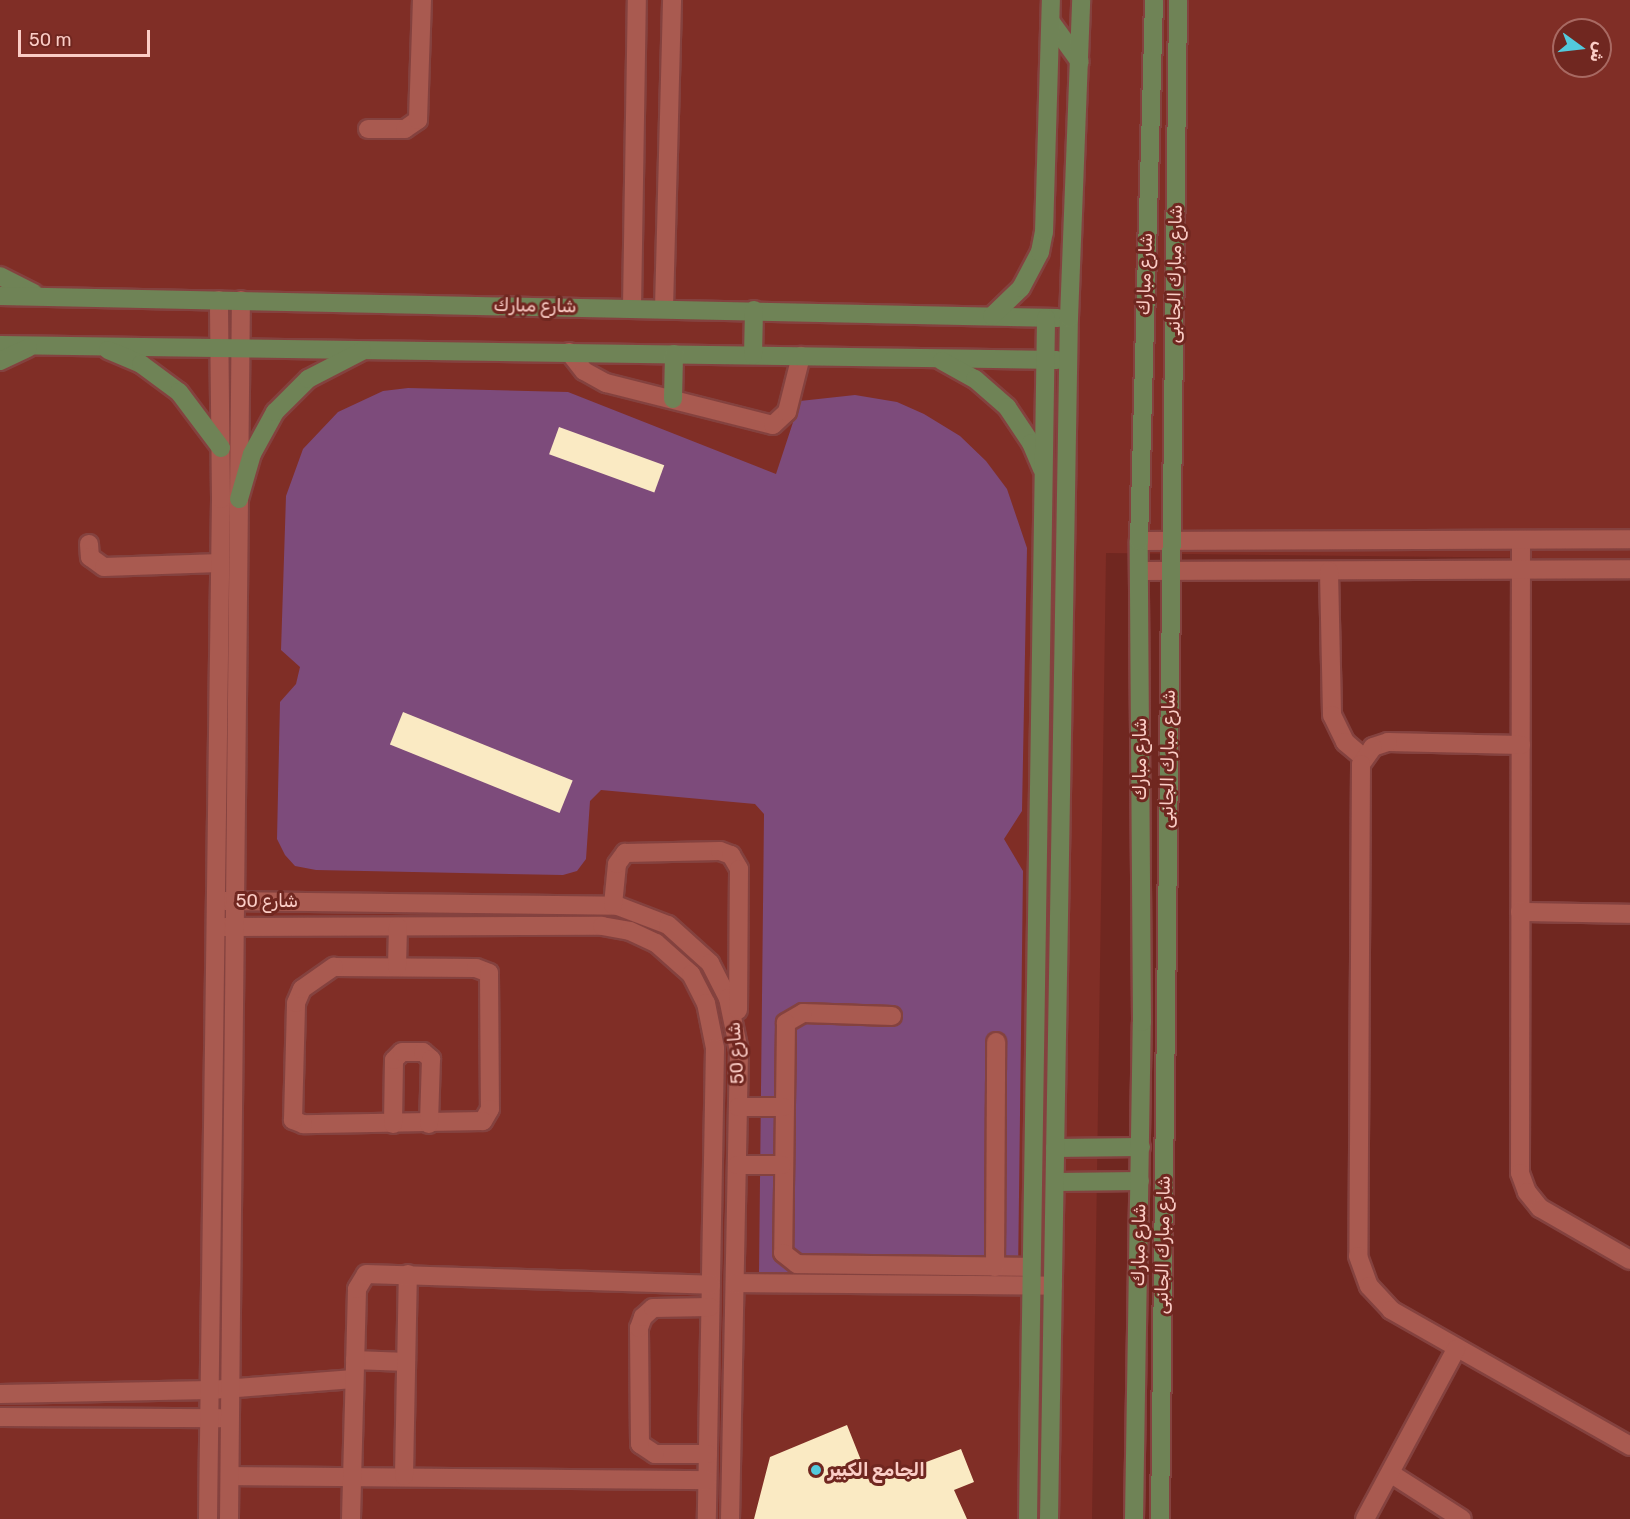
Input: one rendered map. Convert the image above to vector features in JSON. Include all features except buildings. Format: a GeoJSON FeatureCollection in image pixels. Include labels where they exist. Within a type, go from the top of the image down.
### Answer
{"type":"FeatureCollection","features":[{"type":"Feature","properties":{"kind":"main road"},"geometry":{"type":"LineString","coordinates":[[992,316],[1021,288],[1040,252],[1044,232],[1051,0]]}},
{"type":"Feature","properties":{"kind":"main road"},"geometry":{"type":"LineString","coordinates":[[1049,1519],[1069,318],[1081,0]]}},
{"type":"Feature","properties":{"kind":"main road","name":"شارع مبارك"},"geometry":{"type":"LineString","coordinates":[[1134,1519],[1141,1147],[1138,571],[1154,0]]}},
{"type":"Feature","properties":{"kind":"main road","name":"شارع مبارك الجانبى"},"geometry":{"type":"LineString","coordinates":[[1160,1519],[1178,0]]}},
{"type":"Feature","properties":{"kind":"main road"},"geometry":{"type":"LineString","coordinates":[[1051,22],[1080,62]]}},
{"type":"Feature","properties":{"kind":"main road"},"geometry":{"type":"LineString","coordinates":[[0,276],[41,296]]}},
{"type":"Feature","properties":{"kind":"main road","name":"شارع مبارك"},"geometry":{"type":"LineString","coordinates":[[0,296],[1069,318]]}},
{"type":"Feature","properties":{"kind":"main road"},"geometry":{"type":"LineString","coordinates":[[753,355],[754,310]]}},
{"type":"Feature","properties":{"kind":"main road"},"geometry":{"type":"LineString","coordinates":[[1028,1519],[1030,1267],[1046,483],[1046,318]]}},
{"type":"Feature","properties":{"kind":"main road"},"geometry":{"type":"LineString","coordinates":[[0,345],[240,346],[1069,360]]}},
{"type":"Feature","properties":{"kind":"main road"},"geometry":{"type":"LineString","coordinates":[[0,361],[38,345]]}},
{"type":"Feature","properties":{"kind":"main road"},"geometry":{"type":"LineString","coordinates":[[98,346],[161,377],[195,409],[221,448]]}},
{"type":"Feature","properties":{"kind":"main road"},"geometry":{"type":"LineString","coordinates":[[230,499],[262,432],[290,394],[328,366],[371,348]]}},
{"type":"Feature","properties":{"kind":"main road"},"geometry":{"type":"LineString","coordinates":[[673,399],[674,354]]}},
{"type":"Feature","properties":{"kind":"main road"},"geometry":{"type":"LineString","coordinates":[[937,359],[975,379],[1007,407],[1031,442],[1046,483]]}},
{"type":"Feature","properties":{"kind":"main road"},"geometry":{"type":"LineString","coordinates":[[1039,834],[1060,834]]}},
{"type":"Feature","properties":{"kind":"main road"},"geometry":{"type":"LineString","coordinates":[[1055,1148],[1141,1147]]}},
{"type":"Feature","properties":{"kind":"main road"},"geometry":{"type":"LineString","coordinates":[[1054,1182],[1140,1181]]}},
{"type":"Feature","properties":{"kind":"main road"},"geometry":{"type":"LineString","coordinates":[[1135,1455],[1161,1456]]}},
{"type":"Feature","properties":{"kind":"street"},"geometry":{"type":"LineString","coordinates":[[368,129],[405,129],[418,120],[422,0]]}},
{"type":"Feature","properties":{"kind":"street"},"geometry":{"type":"LineString","coordinates":[[632,308],[637,0]]}},
{"type":"Feature","properties":{"kind":"street"},"geometry":{"type":"LineString","coordinates":[[664,308],[672,0]]}},
{"type":"Feature","properties":{"kind":"street"},"geometry":{"type":"LineString","coordinates":[[208,1519],[220,563],[230,499],[221,448],[219,300]]}},
{"type":"Feature","properties":{"kind":"street"},"geometry":{"type":"LineString","coordinates":[[229,1519],[235,927],[230,499],[241,300]]}},
{"type":"Feature","properties":{"kind":"street"},"geometry":{"type":"LineString","coordinates":[[569,352],[594,378],[777,423],[788,412],[801,356]]}},
{"type":"Feature","properties":{"kind":"street"},"geometry":{"type":"LineString","coordinates":[[1139,541],[1630,539]]}},
{"type":"Feature","properties":{"kind":"street"},"geometry":{"type":"LineString","coordinates":[[1521,540],[1520,912],[1523,1183],[1540,1208],[1630,1260]]}},
{"type":"Feature","properties":{"kind":"street"},"geometry":{"type":"LineString","coordinates":[[1326,541],[1332,715],[1346,742],[1363,757]]}},
{"type":"Feature","properties":{"kind":"street"},"geometry":{"type":"LineString","coordinates":[[89,544],[90,557],[104,567],[220,563]]}},
{"type":"Feature","properties":{"kind":"street"},"geometry":{"type":"LineString","coordinates":[[1138,571],[1521,572],[1630,569]]}},
{"type":"Feature","properties":{"kind":"street"},"geometry":{"type":"LineString","coordinates":[[1521,745],[1388,742],[1373,747],[1363,757],[1360,770],[1358,1256],[1369,1286],[1382,1303],[1456,1349],[1630,1446]]}},
{"type":"Feature","properties":{"kind":"street"},"geometry":{"type":"LineString","coordinates":[[614,906],[617,864],[625,853],[720,851],[735,858],[739,869],[737,1033]]}},
{"type":"Feature","properties":{"kind":"street","name":"شارع 50"},"geometry":{"type":"LineString","coordinates":[[214,901],[614,906],[652,916],[697,948],[720,980],[737,1033],[736,1252],[730,1519]]}},
{"type":"Feature","properties":{"kind":"street"},"geometry":{"type":"LineString","coordinates":[[561,926],[562,904]]}},
{"type":"Feature","properties":{"kind":"street"},"geometry":{"type":"LineString","coordinates":[[1520,912],[1630,914]]}},
{"type":"Feature","properties":{"kind":"street","name":"شارع 50"},"geometry":{"type":"LineString","coordinates":[[214,927],[561,926],[616,928],[644,936],[680,962],[699,988],[711,1018],[715,1048],[707,1519]]}},
{"type":"Feature","properties":{"kind":"street"},"geometry":{"type":"LineString","coordinates":[[397,967],[398,927]]}},
{"type":"Feature","properties":{"kind":"street"},"geometry":{"type":"LineString","coordinates":[[334,967],[397,967],[484,969],[492,979],[487,1117],[476,1124],[303,1124],[291,1116],[295,1011],[302,988],[334,967]]}},
{"type":"Feature","properties":{"kind":"street"},"geometry":{"type":"LineString","coordinates":[[892,1016],[803,1013],[790,1017],[784,1029],[782,1246],[790,1262],[1030,1267]]}},
{"type":"Feature","properties":{"kind":"street"},"geometry":{"type":"LineString","coordinates":[[995,1267],[996,1042]]}},
{"type":"Feature","properties":{"kind":"street"},"geometry":{"type":"LineString","coordinates":[[393,1124],[394,1060],[402,1052],[423,1052],[431,1059],[429,1124]]}},
{"type":"Feature","properties":{"kind":"street"},"geometry":{"type":"LineString","coordinates":[[738,1107],[783,1107]]}},
{"type":"Feature","properties":{"kind":"street"},"geometry":{"type":"LineString","coordinates":[[737,1165],[782,1165]]}},
{"type":"Feature","properties":{"kind":"street"},"geometry":{"type":"LineString","coordinates":[[711,1253],[736,1252]]}},
{"type":"Feature","properties":{"kind":"street"},"geometry":{"type":"LineString","coordinates":[[351,1519],[357,1289],[361,1278],[372,1272],[711,1285]]}},
{"type":"Feature","properties":{"kind":"street"},"geometry":{"type":"LineString","coordinates":[[404,1476],[408,1274]]}},
{"type":"Feature","properties":{"kind":"street"},"geometry":{"type":"LineString","coordinates":[[735,1283],[1053,1286]]}},
{"type":"Feature","properties":{"kind":"street"},"geometry":{"type":"LineString","coordinates":[[708,1454],[655,1454],[640,1444],[639,1328],[648,1312],[660,1306],[710,1307]]}},
{"type":"Feature","properties":{"kind":"street"},"geometry":{"type":"LineString","coordinates":[[1365,1519],[1456,1349]]}},
{"type":"Feature","properties":{"kind":"street"},"geometry":{"type":"LineString","coordinates":[[355,1360],[406,1362]]}},
{"type":"Feature","properties":{"kind":"street"},"geometry":{"type":"LineString","coordinates":[[0,1394],[211,1390],[354,1379]]}},
{"type":"Feature","properties":{"kind":"street"},"geometry":{"type":"LineString","coordinates":[[0,1417],[230,1418]]}},
{"type":"Feature","properties":{"kind":"street"},"geometry":{"type":"LineString","coordinates":[[1390,1473],[1462,1519]]}},
{"type":"Feature","properties":{"kind":"street"},"geometry":{"type":"LineString","coordinates":[[230,1476],[352,1475],[708,1480]]}},
{"type":"Feature","properties":{"kind":"shaded area"},"geometry":{"type":"Polygon","coordinates":[[[0,0],[1630,0],[1630,559],[1106,553],[1092,1519],[0,1519],[0,0]]]}},
{"type":"Feature","properties":{"kind":"shaded area"},"geometry":{"type":"Polygon","coordinates":[[[408,388],[568,392],[776,474],[800,401],[855,395],[897,402],[924,414],[960,436],[986,461],[1007,489],[1027,548],[1022,811],[1004,839],[1023,871],[1018,1277],[759,1273],[764,814],[755,804],[601,790],[590,801],[586,859],[577,871],[563,875],[316,870],[295,866],[285,855],[277,839],[280,702],[296,684],[300,667],[281,650],[286,496],[303,449],[338,412],[383,391],[408,388]]]}},
{"type":"Feature","properties":{"kind":"place","name":"الجامع الكبير"},"geometry":{"type":"Point","coordinates":[816,1470]}}]}
